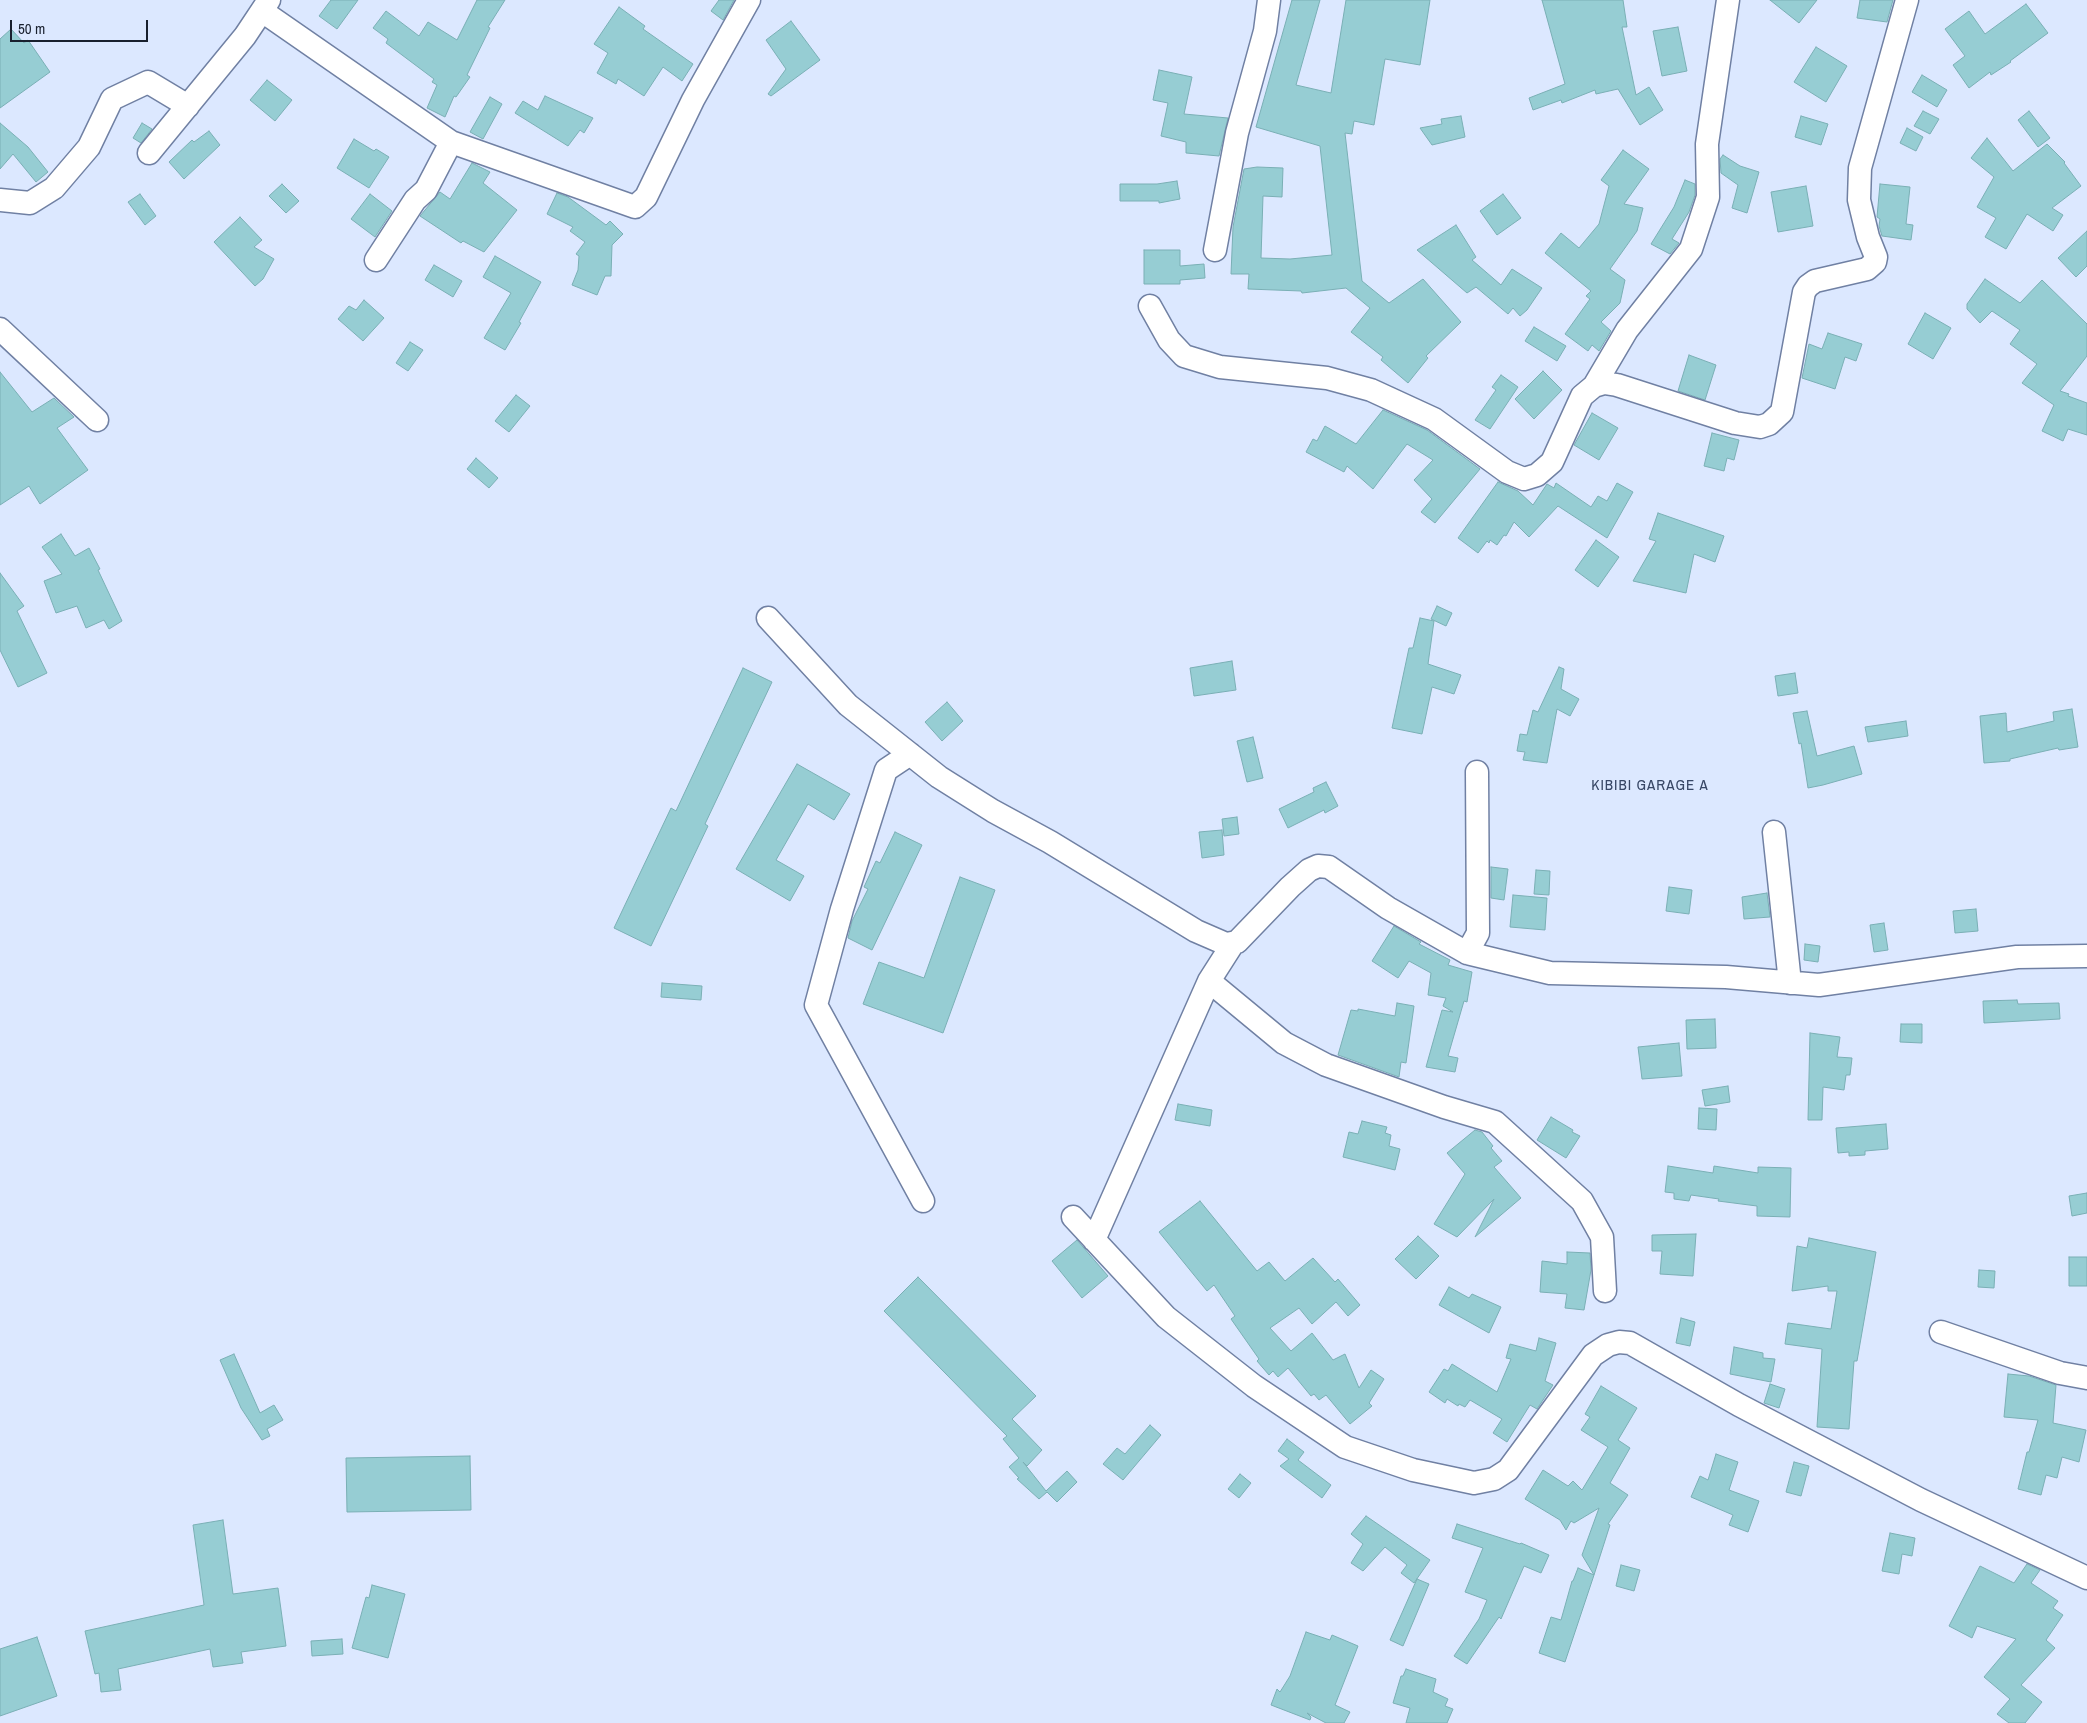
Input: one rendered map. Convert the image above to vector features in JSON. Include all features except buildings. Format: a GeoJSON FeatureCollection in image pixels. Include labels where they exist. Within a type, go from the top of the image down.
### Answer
{"type":"FeatureCollection","features":[{"type":"Feature","properties":{"kind":"street"},"geometry":{"type":"LineString","coordinates":[[149,153],[245,36],[265,6],[451,142],[635,207],[646,197],[693,100],[749,0]]}},
{"type":"Feature","properties":{"kind":"street"},"geometry":{"type":"LineString","coordinates":[[1215,250],[1237,133],[1265,31],[1269,0]]}},
{"type":"Feature","properties":{"kind":"street"},"geometry":{"type":"LineString","coordinates":[[1150,306],[1169,340],[1184,356],[1220,367],[1328,378],[1371,390],[1434,419],[1507,472],[1524,479],[1537,474],[1552,462],[1582,396],[1594,386],[1627,330],[1690,249],[1708,197],[1707,144],[1728,0]]}},
{"type":"Feature","properties":{"kind":"street"},"geometry":{"type":"LineString","coordinates":[[1594,386],[1604,383],[1617,385],[1735,424],[1760,427],[1769,424],[1782,412],[1804,292],[1814,282],[1867,268],[1875,262],[1876,257],[1868,237],[1859,200],[1860,168],[1907,0]]}},
{"type":"Feature","properties":{"kind":"street"},"geometry":{"type":"LineString","coordinates":[[0,200],[30,203],[54,188],[89,147],[112,99],[148,82],[188,106]]}},
{"type":"Feature","properties":{"kind":"street"},"geometry":{"type":"LineString","coordinates":[[376,260],[415,200],[426,190],[451,142]]}},
{"type":"Feature","properties":{"kind":"street"},"geometry":{"type":"LineString","coordinates":[[0,328],[97,420]]}},
{"type":"Feature","properties":{"kind":"street"},"geometry":{"type":"LineString","coordinates":[[768,618],[848,705],[939,777],[992,811],[1059,847],[1196,931],[1232,945]]}},
{"type":"Feature","properties":{"kind":"street"},"geometry":{"type":"LineString","coordinates":[[910,754],[886,770],[842,910],[816,1005],[923,1202]]}},
{"type":"Feature","properties":{"kind":"street"},"geometry":{"type":"LineString","coordinates":[[1467,953],[1478,933],[1477,772]]}},
{"type":"Feature","properties":{"kind":"street"},"geometry":{"type":"LineString","coordinates":[[1774,832],[1790,983]]}},
{"type":"Feature","properties":{"kind":"street"},"geometry":{"type":"LineString","coordinates":[[1094,1240],[1209,981],[1232,945],[1290,887],[1309,870],[1318,866],[1329,867],[1388,908],[1467,953],[1550,973],[1726,977],[1819,985],[2017,957],[2087,956]]}},
{"type":"Feature","properties":{"kind":"street"},"geometry":{"type":"LineString","coordinates":[[1209,981],[1284,1043],[1326,1065],[1444,1107],[1495,1122],[1582,1201],[1602,1237],[1605,1291]]}},
{"type":"Feature","properties":{"kind":"street"},"geometry":{"type":"LineString","coordinates":[[1072,1216],[1166,1317],[1254,1386],[1346,1447],[1404,1467],[1474,1483],[1494,1479],[1508,1470],[1593,1355],[1608,1345],[1619,1342],[1630,1344],[1739,1405],[1912,1496],[2087,1578]]}},
{"type":"Feature","properties":{"kind":"street"},"geometry":{"type":"LineString","coordinates":[[1940,1332],[2060,1373],[2087,1378]]}},
{"type":"Feature","properties":{"kind":"district","name":"KIBIBI GARAGE A"},"geometry":{"type":"Point","coordinates":[1650,786]}}]}
